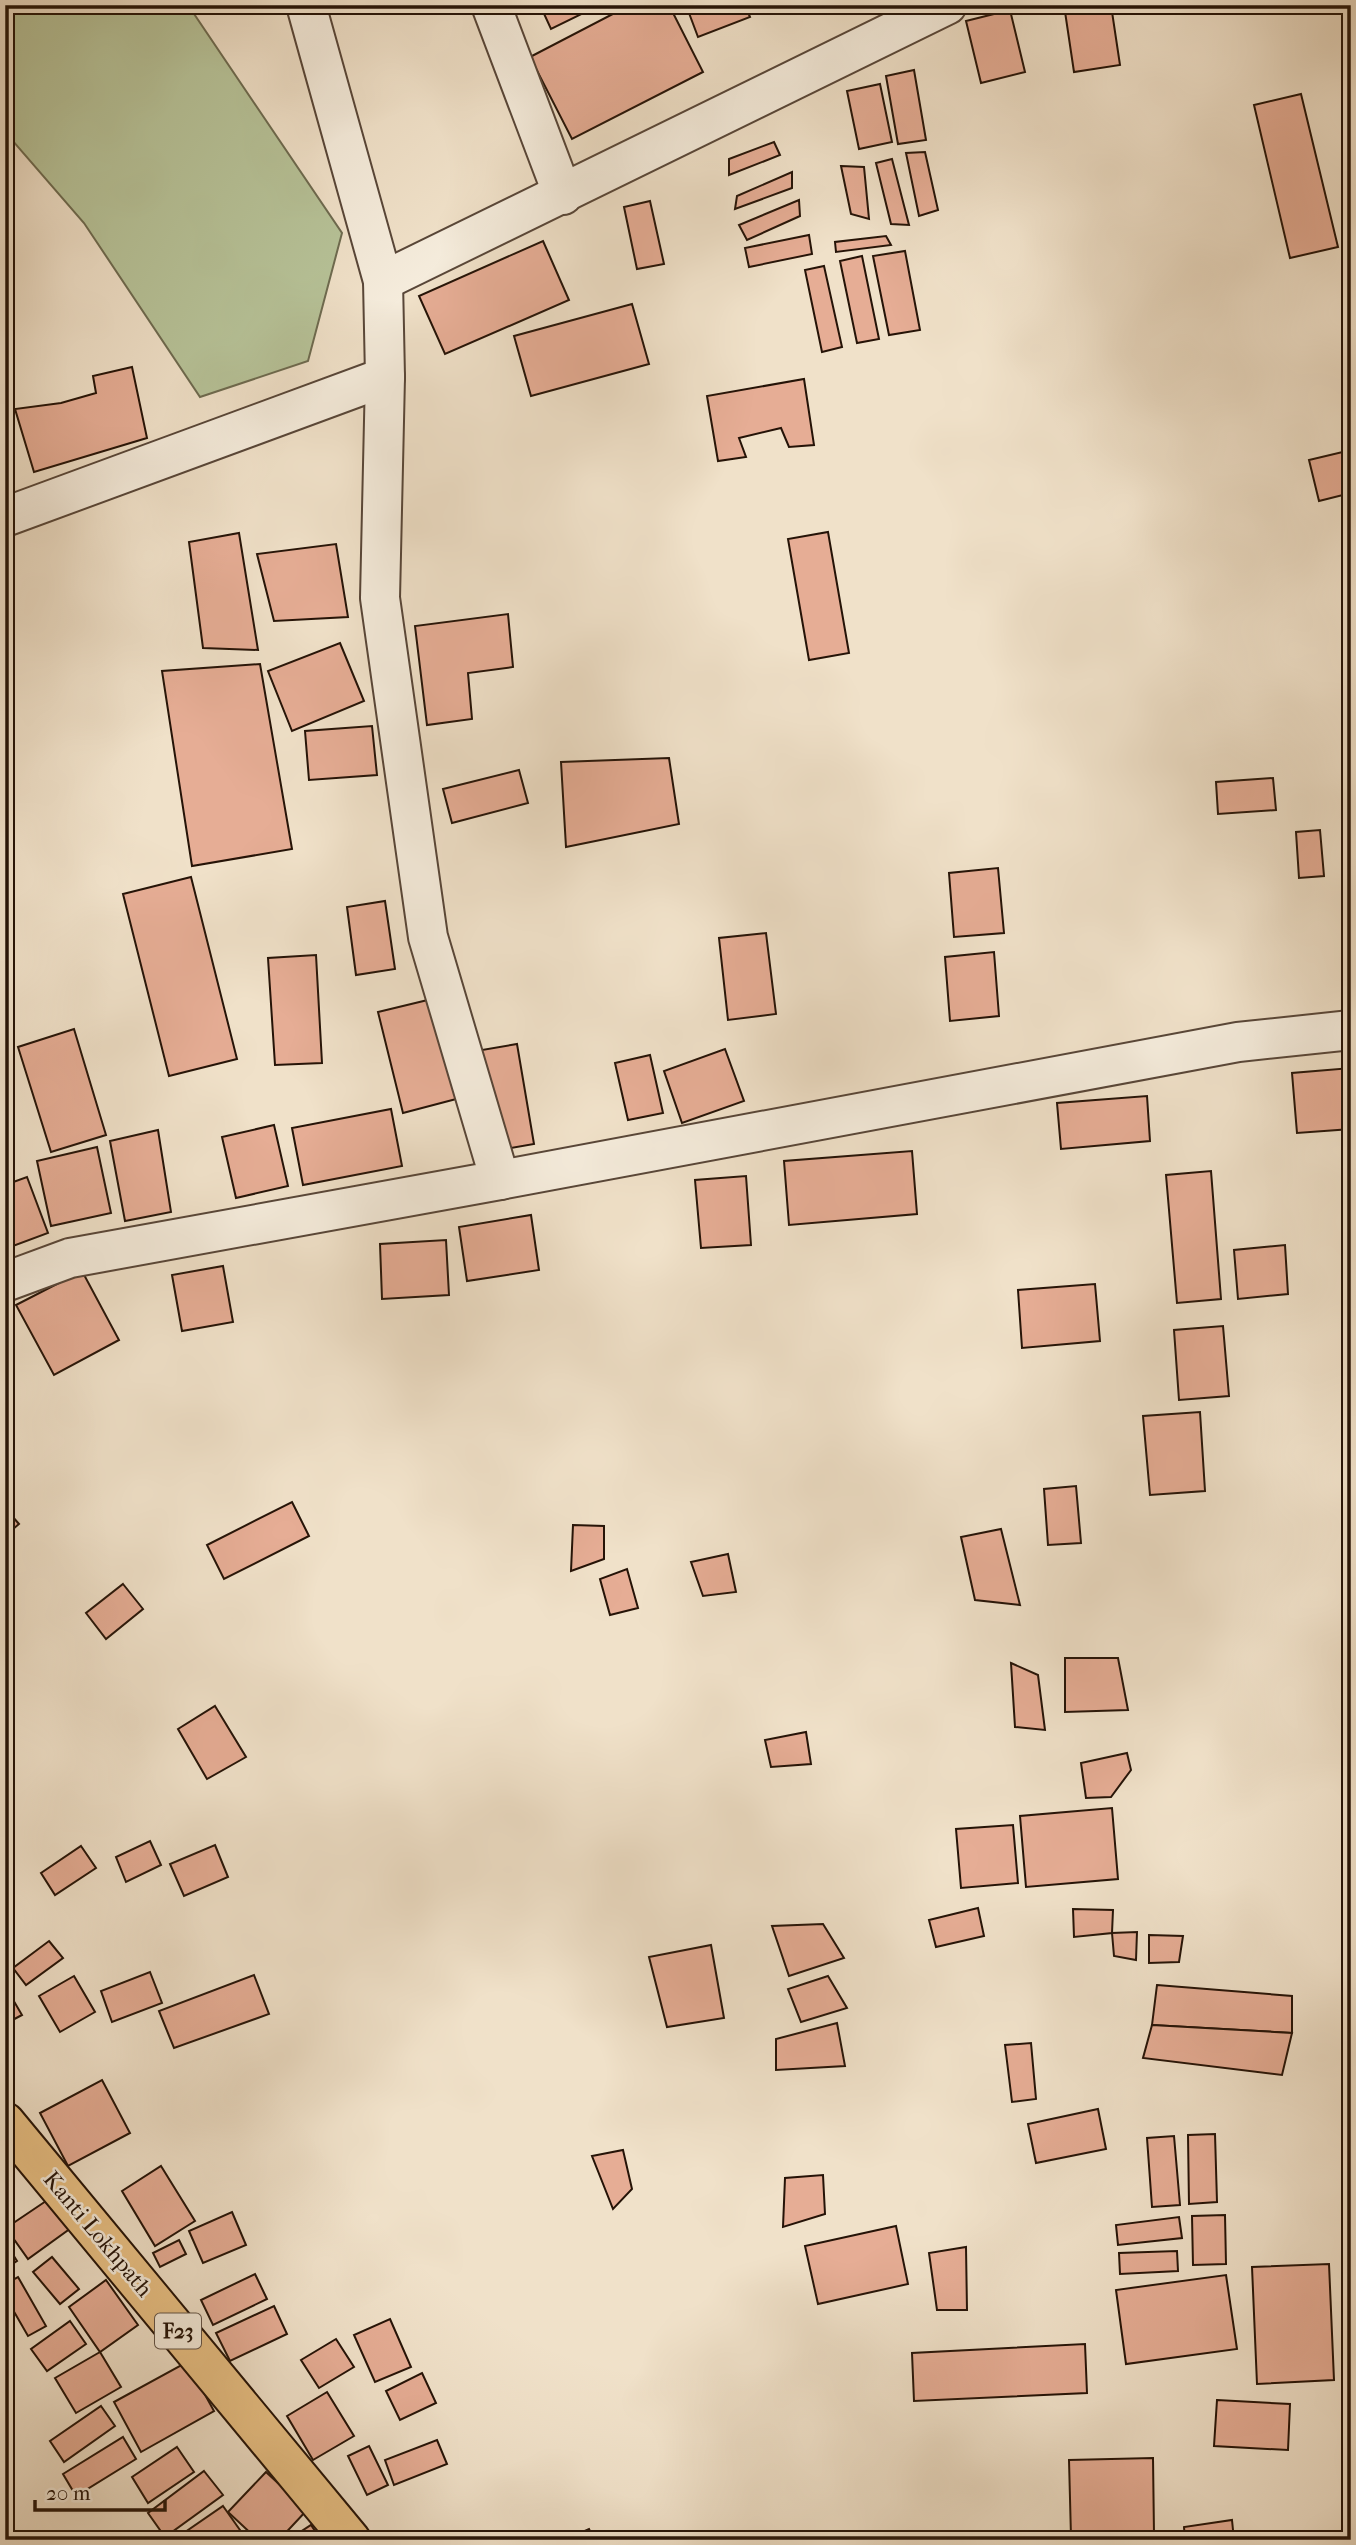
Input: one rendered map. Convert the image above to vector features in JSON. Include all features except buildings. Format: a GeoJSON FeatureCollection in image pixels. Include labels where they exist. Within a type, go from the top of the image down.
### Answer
{"type":"FeatureCollection","features":[{"type":"Feature","properties":{"kind":"main road","name":"Kanti Lokhpath"},"geometry":{"type":"LineString","coordinates":[[5,2122],[351,2540]]}},
{"type":"Feature","properties":{"kind":"street"},"geometry":{"type":"LineString","coordinates":[[306,5],[383,281],[385,377],[380,598],[428,937],[500,1180]]}},
{"type":"Feature","properties":{"kind":"street"},"geometry":{"type":"LineString","coordinates":[[491,5],[563,195]]}},
{"type":"Feature","properties":{"kind":"street"},"geometry":{"type":"LineString","coordinates":[[383,281],[947,5]]}},
{"type":"Feature","properties":{"kind":"street"},"geometry":{"type":"LineString","coordinates":[[5,517],[385,377]]}},
{"type":"Feature","properties":{"kind":"street"},"geometry":{"type":"LineString","coordinates":[[5,1282],[70,1258],[1238,1042],[1351,1030]]}},
{"type":"Feature","properties":{"kind":"green space"},"geometry":{"type":"Polygon","coordinates":[[[5,5],[188,5],[342,233],[308,361],[200,397],[84,223],[5,132],[5,5]]]}}]}
